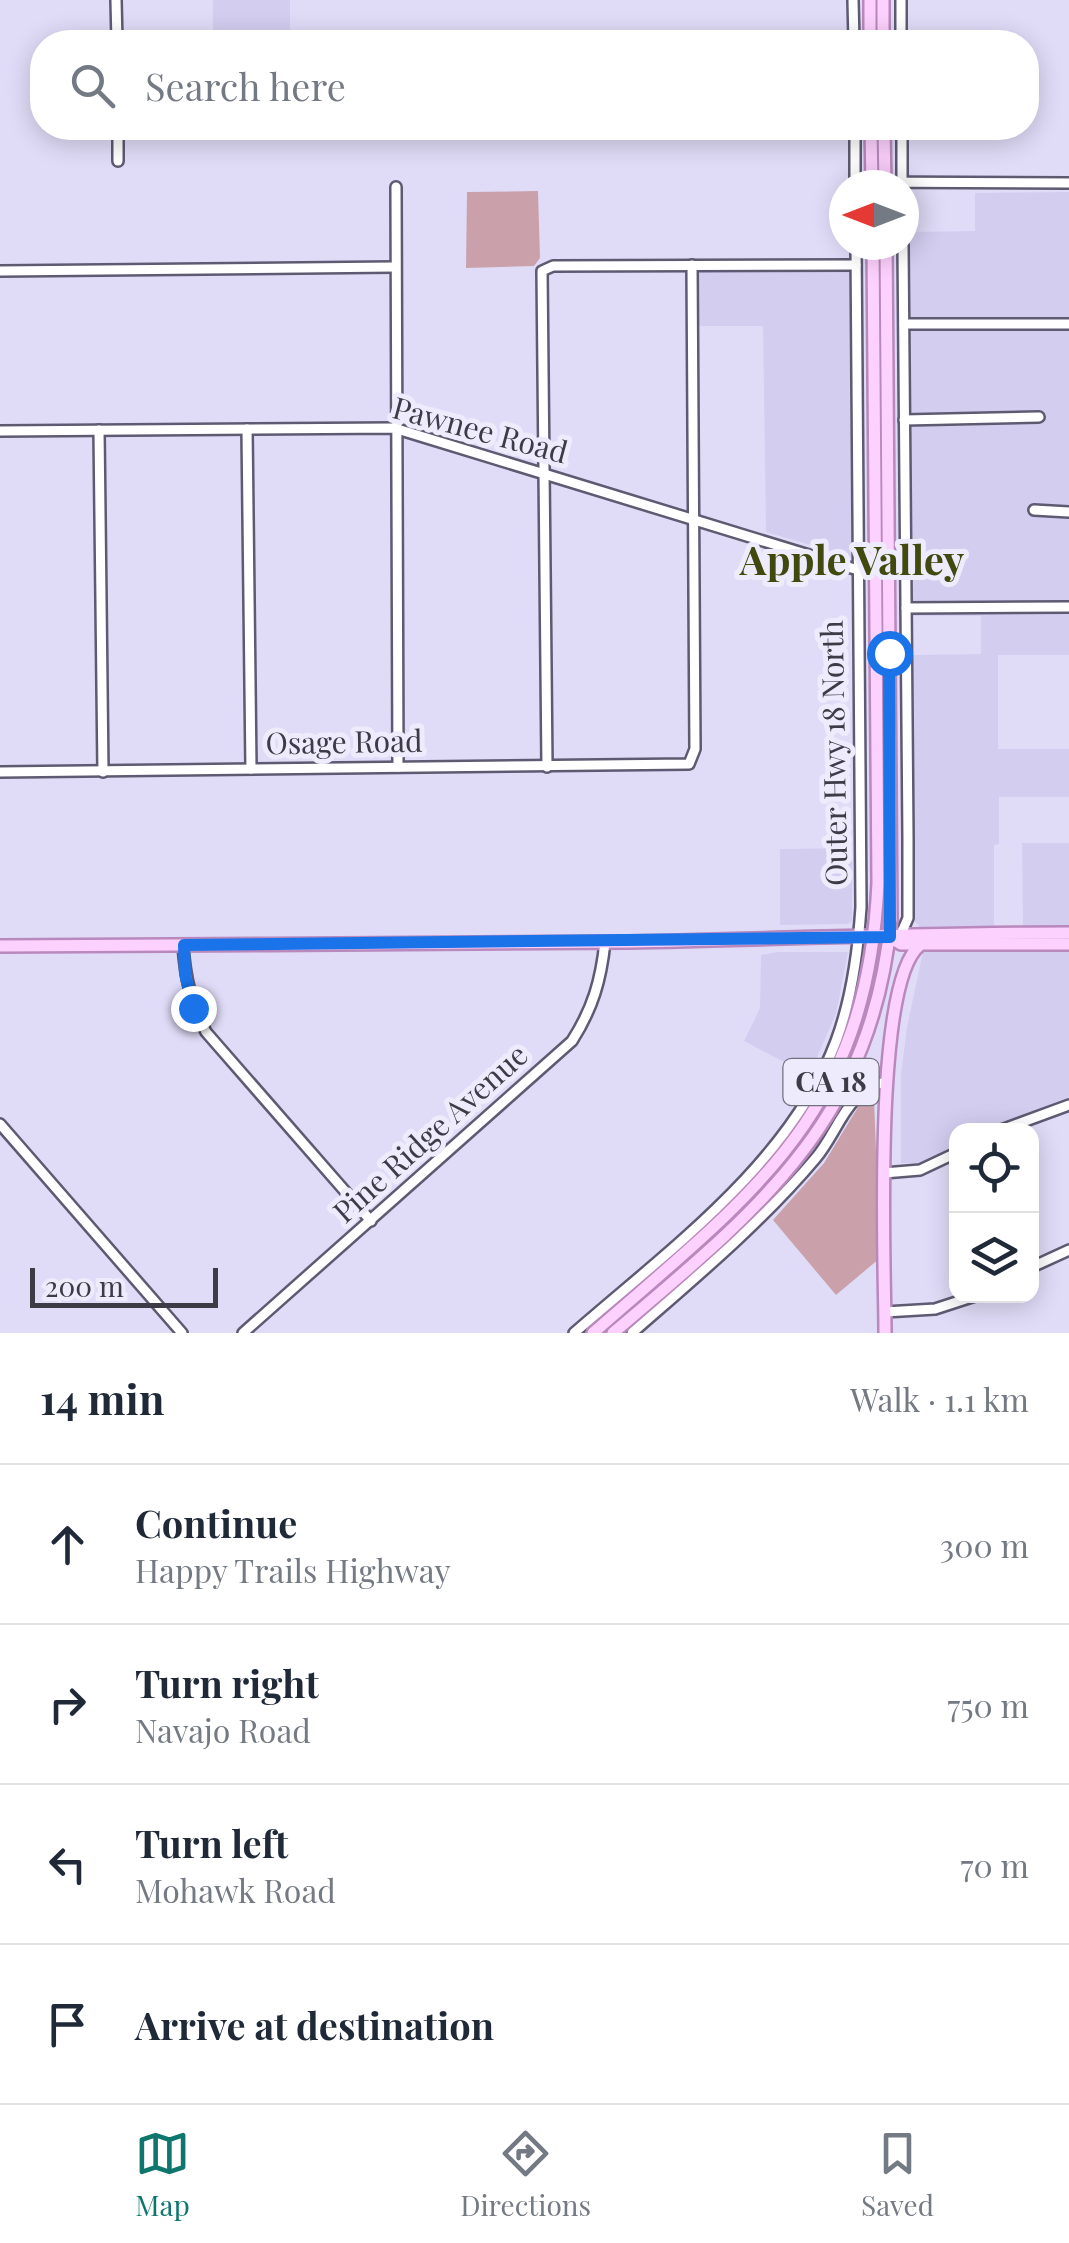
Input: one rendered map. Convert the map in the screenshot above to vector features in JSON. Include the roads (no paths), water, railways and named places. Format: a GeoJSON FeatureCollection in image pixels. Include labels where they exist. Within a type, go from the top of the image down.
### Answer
{"type":"FeatureCollection","features":[{"type":"Feature","properties":{"kind":"main road"},"geometry":{"type":"LineString","coordinates":[[870,0],[870,30]]}},
{"type":"Feature","properties":{"kind":"main road"},"geometry":{"type":"LineString","coordinates":[[883,0],[883,30]]}},
{"type":"Feature","properties":{"kind":"main road"},"geometry":{"type":"LineString","coordinates":[[872,140],[876,170]]}},
{"type":"Feature","properties":{"kind":"main road"},"geometry":{"type":"LineString","coordinates":[[880,170],[883,140]]}},
{"type":"Feature","properties":{"kind":"main road","name":"CA 18"},"geometry":{"type":"LineString","coordinates":[[593,1333],[777,1164],[808,1123],[851,1038],[868,984],[892,938],[878,883],[872,260]]}},
{"type":"Feature","properties":{"kind":"main road","name":"CA 18"},"geometry":{"type":"LineString","coordinates":[[613,1333],[772,1190],[818,1132],[860,1052],[878,995],[892,938],[886,260]]}},
{"type":"Feature","properties":{"kind":"main road"},"geometry":{"type":"LineString","coordinates":[[875,498],[880,508],[881,564],[889,572]]}},
{"type":"Feature","properties":{"kind":"main road"},"geometry":{"type":"LineString","coordinates":[[875,572],[883,580],[884,638],[889,653]]}},
{"type":"Feature","properties":{"kind":"main road"},"geometry":{"type":"LineString","coordinates":[[919,939],[1069,933]]}},
{"type":"Feature","properties":{"kind":"main road"},"geometry":{"type":"LineString","coordinates":[[0,946],[858,938],[1069,944]]}},
{"type":"Feature","properties":{"kind":"main road"},"geometry":{"type":"LineString","coordinates":[[892,938],[905,967]]}},
{"type":"Feature","properties":{"kind":"main road"},"geometry":{"type":"LineString","coordinates":[[885,1333],[885,1082],[890,1034],[905,967],[919,939]]}},
{"type":"Feature","properties":{"kind":"street"},"geometry":{"type":"LineString","coordinates":[[116,0],[117,30]]}},
{"type":"Feature","properties":{"kind":"street"},"geometry":{"type":"LineString","coordinates":[[853,0],[854,30]]}},
{"type":"Feature","properties":{"kind":"street"},"geometry":{"type":"LineString","coordinates":[[900,0],[901,30]]}},
{"type":"Feature","properties":{"kind":"street"},"geometry":{"type":"LineString","coordinates":[[118,140],[118,161]]}},
{"type":"Feature","properties":{"kind":"street"},"geometry":{"type":"LineString","coordinates":[[855,140],[855,170]]}},
{"type":"Feature","properties":{"kind":"street"},"geometry":{"type":"LineString","coordinates":[[902,140],[902,170]]}},
{"type":"Feature","properties":{"kind":"street"},"geometry":{"type":"LineString","coordinates":[[919,184],[1069,182]]}},
{"type":"Feature","properties":{"kind":"street"},"geometry":{"type":"LineString","coordinates":[[396,187],[398,767]]}},
{"type":"Feature","properties":{"kind":"street","name":"Outer Hwy 18 North"},"geometry":{"type":"LineString","coordinates":[[574,1333],[731,1194],[780,1141],[812,1092],[835,1045],[848,1002],[858,938],[862,872],[856,260]]}},
{"type":"Feature","properties":{"kind":"street"},"geometry":{"type":"LineString","coordinates":[[903,260],[908,918],[919,939]]}},
{"type":"Feature","properties":{"kind":"street"},"geometry":{"type":"LineString","coordinates":[[692,265],[693,521]]}},
{"type":"Feature","properties":{"kind":"street"},"geometry":{"type":"LineString","coordinates":[[547,767],[544,268],[856,265]]}},
{"type":"Feature","properties":{"kind":"street"},"geometry":{"type":"LineString","coordinates":[[0,271],[394,267]]}},
{"type":"Feature","properties":{"kind":"street"},"geometry":{"type":"LineString","coordinates":[[904,324],[1069,324]]}},
{"type":"Feature","properties":{"kind":"street"},"geometry":{"type":"LineString","coordinates":[[904,420],[1039,417]]}},
{"type":"Feature","properties":{"kind":"street","name":"Pawnee Road"},"geometry":{"type":"LineString","coordinates":[[0,430],[394,428],[693,521],[875,572]]}},
{"type":"Feature","properties":{"kind":"street"},"geometry":{"type":"LineString","coordinates":[[247,429],[251,769]]}},
{"type":"Feature","properties":{"kind":"street"},"geometry":{"type":"LineString","coordinates":[[99,430],[103,772]]}},
{"type":"Feature","properties":{"kind":"street"},"geometry":{"type":"LineString","coordinates":[[1034,510],[1069,512]]}},
{"type":"Feature","properties":{"kind":"street","name":"Osage Road"},"geometry":{"type":"LineString","coordinates":[[0,772],[690,764],[695,749],[693,521]]}},
{"type":"Feature","properties":{"kind":"street"},"geometry":{"type":"LineString","coordinates":[[889,572],[905,572]]}},
{"type":"Feature","properties":{"kind":"street"},"geometry":{"type":"LineString","coordinates":[[906,608],[1069,608]]}},
{"type":"Feature","properties":{"kind":"street"},"geometry":{"type":"LineString","coordinates":[[892,938],[908,918]]}},
{"type":"Feature","properties":{"kind":"street","name":"Pine Ridge Avenue"},"geometry":{"type":"LineString","coordinates":[[242,1333],[572,1041],[589,1015],[601,981],[604,942]]}},
{"type":"Feature","properties":{"kind":"street"},"geometry":{"type":"LineString","coordinates":[[184,945],[185,974],[193,1008],[206,1032],[371,1220]]}},
{"type":"Feature","properties":{"kind":"street"},"geometry":{"type":"LineString","coordinates":[[632,1333],[762,1216],[818,1155],[854,1098],[885,1082]]}},
{"type":"Feature","properties":{"kind":"street"},"geometry":{"type":"LineString","coordinates":[[1020,1123],[1069,1105]]}},
{"type":"Feature","properties":{"kind":"street"},"geometry":{"type":"LineString","coordinates":[[0,1124],[182,1333]]}},
{"type":"Feature","properties":{"kind":"street"},"geometry":{"type":"LineString","coordinates":[[884,1174],[920,1170],[949,1156]]}},
{"type":"Feature","properties":{"kind":"street"},"geometry":{"type":"LineString","coordinates":[[1039,1265],[1069,1250]]}},
{"type":"Feature","properties":{"kind":"street"},"geometry":{"type":"LineString","coordinates":[[885,1312],[935,1310],[955,1303]]}},
{"type":"Feature","properties":{"kind":"district","name":"Apple Valley"},"geometry":{"type":"Point","coordinates":[852,561]}}]}
